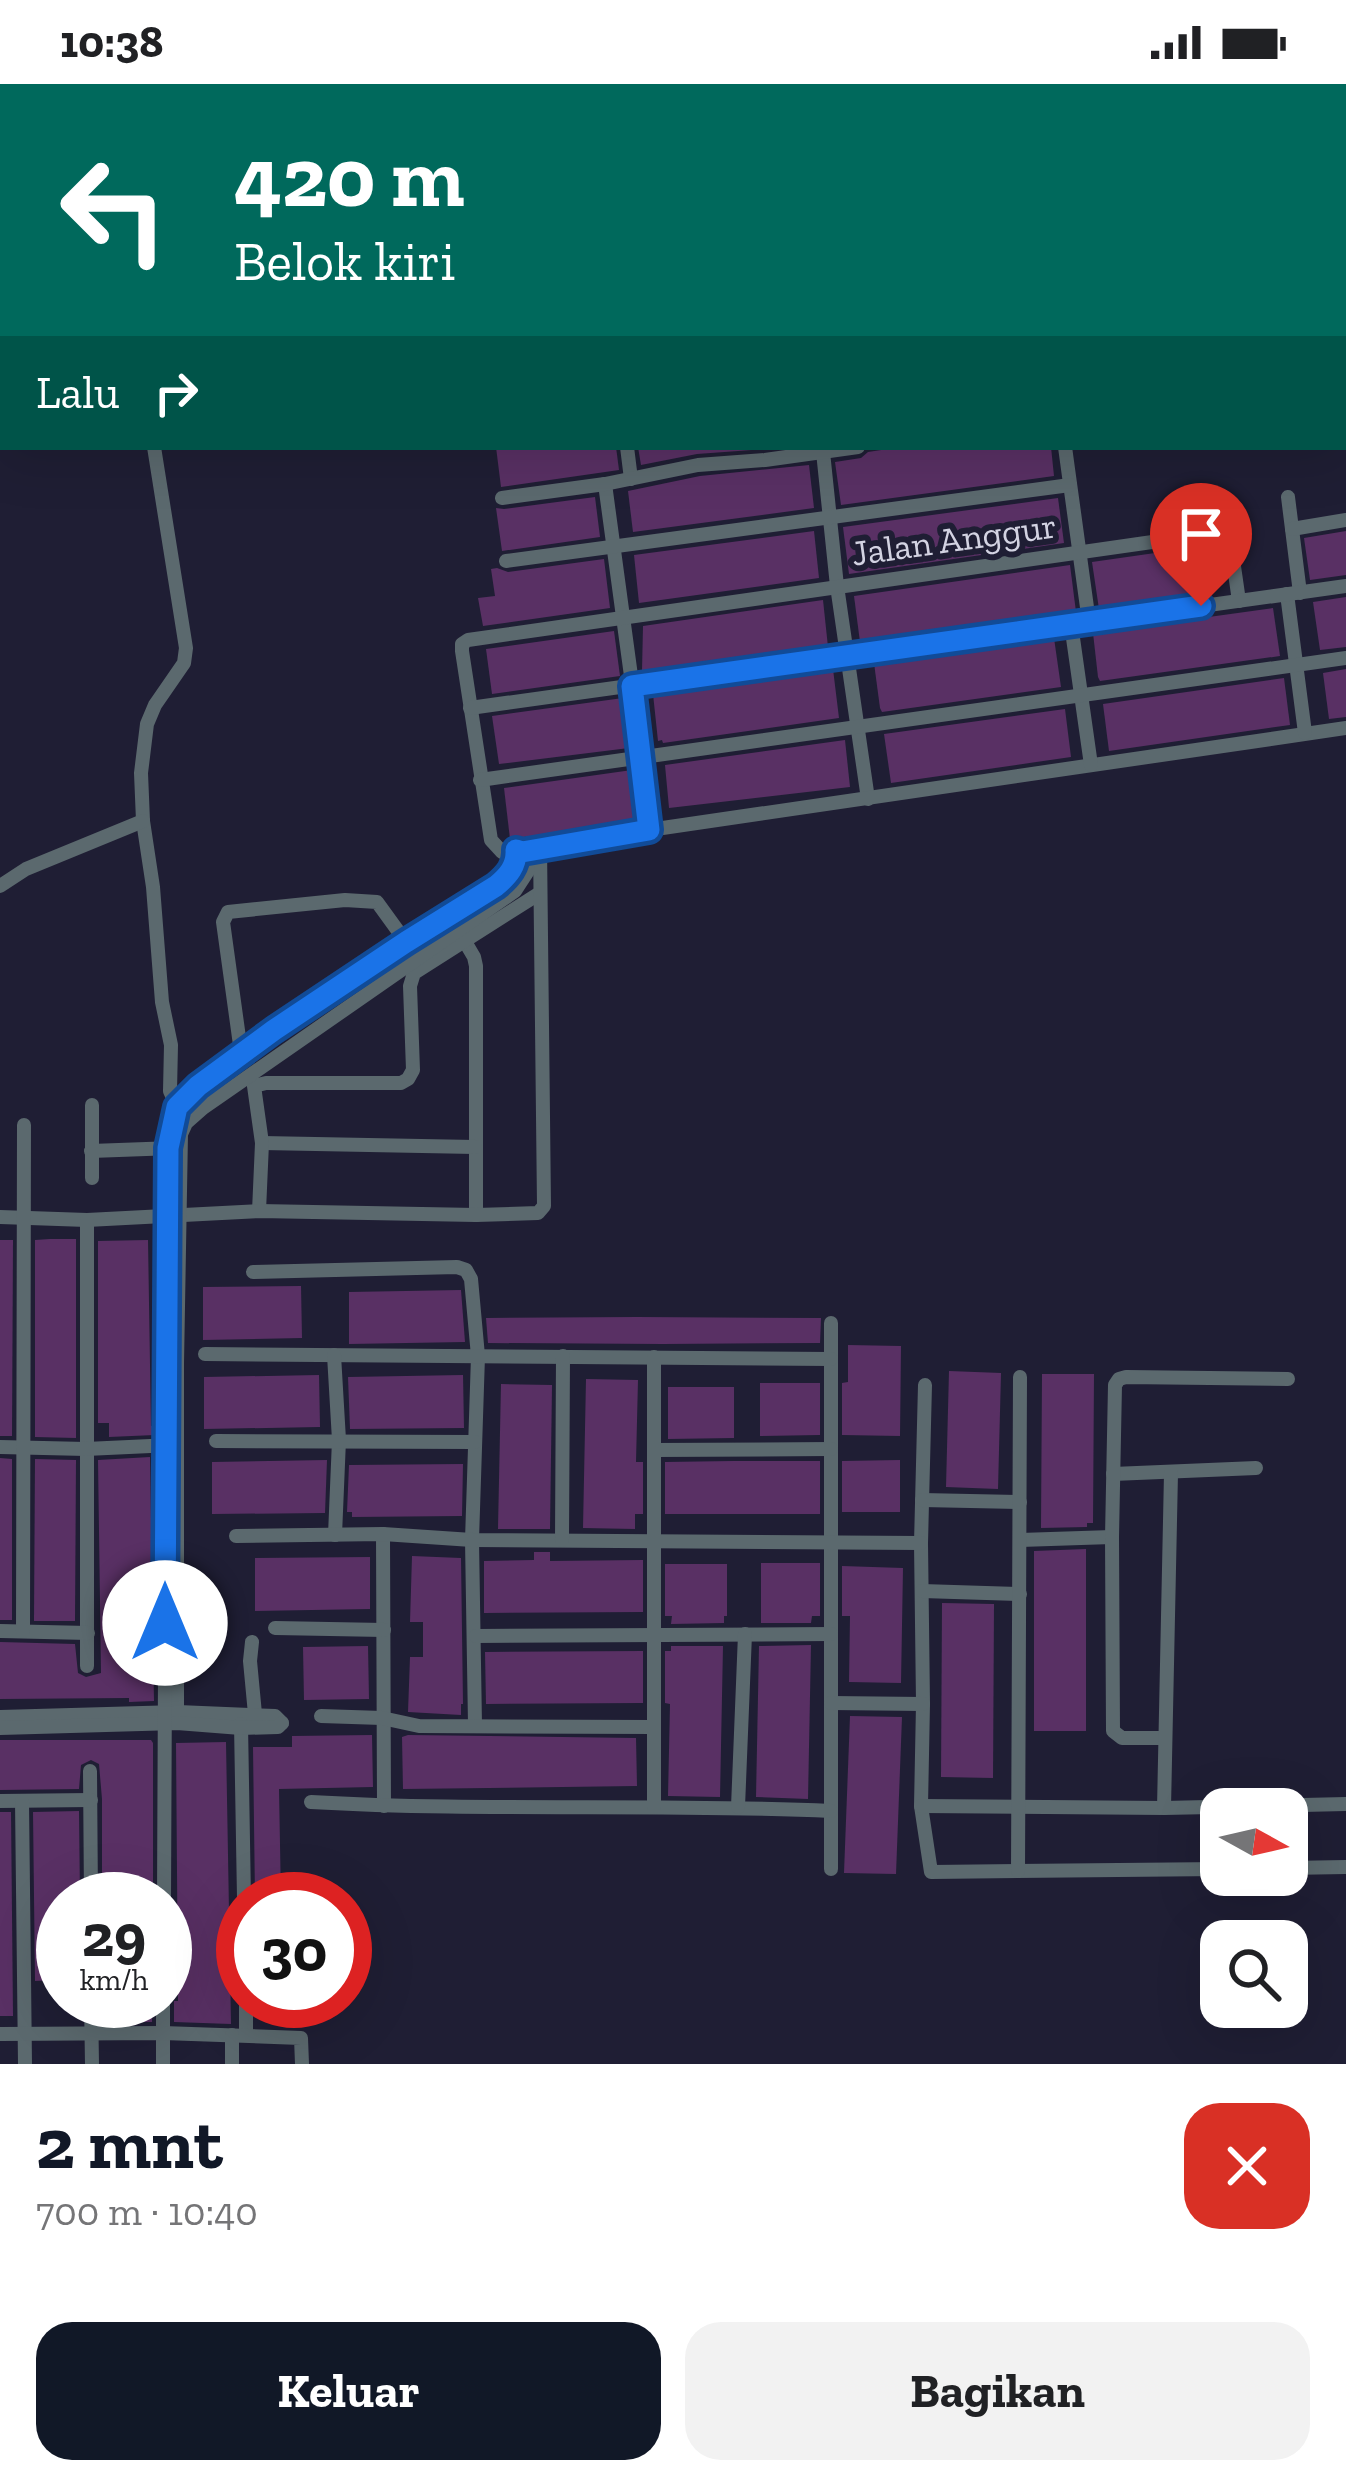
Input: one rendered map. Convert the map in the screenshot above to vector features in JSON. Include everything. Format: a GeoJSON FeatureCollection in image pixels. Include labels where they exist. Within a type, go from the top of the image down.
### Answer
{"type":"FeatureCollection","features":[{"type":"Feature","properties":{"kind":"street"},"geometry":{"type":"LineString","coordinates":[[154,450],[186,648],[184,663],[147,724],[142,820],[171,1045],[170,1091],[186,1124]]}},
{"type":"Feature","properties":{"kind":"street"},"geometry":{"type":"LineString","coordinates":[[627,450],[632,479]]}},
{"type":"Feature","properties":{"kind":"street"},"geometry":{"type":"LineString","coordinates":[[696,450],[698,465]]}},
{"type":"Feature","properties":{"kind":"street"},"geometry":{"type":"LineString","coordinates":[[502,498],[605,484],[764,453],[826,450],[837,586],[868,799]]}},
{"type":"Feature","properties":{"kind":"street"},"geometry":{"type":"LineString","coordinates":[[1065,450],[1089,622]]}},
{"type":"Feature","properties":{"kind":"street"},"geometry":{"type":"LineString","coordinates":[[605,484],[649,830]]}},
{"type":"Feature","properties":{"kind":"street"},"geometry":{"type":"LineString","coordinates":[[506,562],[1070,484]]}},
{"type":"Feature","properties":{"kind":"street"},"geometry":{"type":"LineString","coordinates":[[1224,496],[1239,601]]}},
{"type":"Feature","properties":{"kind":"street"},"geometry":{"type":"LineString","coordinates":[[1288,497],[1296,665],[1305,733]]}},
{"type":"Feature","properties":{"kind":"street"},"geometry":{"type":"LineString","coordinates":[[1292,529],[1346,520]]}},
{"type":"Feature","properties":{"kind":"street","name":"Jalan Anggur"},"geometry":{"type":"LineString","coordinates":[[470,708],[462,651],[467,640],[1229,531]]}},
{"type":"Feature","properties":{"kind":"street"},"geometry":{"type":"LineString","coordinates":[[1346,586],[470,708],[491,840],[502,852],[1346,728]]}},
{"type":"Feature","properties":{"kind":"street"},"geometry":{"type":"LineString","coordinates":[[1071,624],[1091,765]]}},
{"type":"Feature","properties":{"kind":"street"},"geometry":{"type":"LineString","coordinates":[[480,780],[1346,658]]}},
{"type":"Feature","properties":{"kind":"street"},"geometry":{"type":"LineString","coordinates":[[0,886],[26,869],[142,820]]}},
{"type":"Feature","properties":{"kind":"street"},"geometry":{"type":"LineString","coordinates":[[0,1217],[87,1220],[260,1211],[531,1215],[544,1206],[540,893],[528,849]]}},
{"type":"Feature","properties":{"kind":"street"},"geometry":{"type":"LineString","coordinates":[[165,1872],[177,1107],[241,1052],[496,886],[528,849]]}},
{"type":"Feature","properties":{"kind":"street"},"geometry":{"type":"LineString","coordinates":[[174,1148],[193,1115],[416,967],[515,891],[528,871],[528,849]]}},
{"type":"Feature","properties":{"kind":"street"},"geometry":{"type":"LineString","coordinates":[[252,1080],[401,1083],[408,1079],[413,1070],[411,979],[416,967],[540,893]]}},
{"type":"Feature","properties":{"kind":"street"},"geometry":{"type":"LineString","coordinates":[[241,1052],[223,922],[228,912],[362,899],[376,902],[406,942],[416,967]]}},
{"type":"Feature","properties":{"kind":"street"},"geometry":{"type":"LineString","coordinates":[[464,940],[476,966],[476,1215]]}},
{"type":"Feature","properties":{"kind":"street"},"geometry":{"type":"LineString","coordinates":[[252,1080],[262,1143],[260,1211]]}},
{"type":"Feature","properties":{"kind":"street"},"geometry":{"type":"LineString","coordinates":[[92,1106],[92,1178]]}},
{"type":"Feature","properties":{"kind":"street"},"geometry":{"type":"LineString","coordinates":[[23,1631],[24,1125]]}},
{"type":"Feature","properties":{"kind":"street"},"geometry":{"type":"LineString","coordinates":[[262,1143],[475,1147]]}},
{"type":"Feature","properties":{"kind":"street"},"geometry":{"type":"LineString","coordinates":[[92,1151],[174,1148]]}},
{"type":"Feature","properties":{"kind":"street"},"geometry":{"type":"LineString","coordinates":[[87,1220],[87,1666]]}},
{"type":"Feature","properties":{"kind":"street"},"geometry":{"type":"LineString","coordinates":[[253,1272],[457,1267],[471,1279],[478,1357],[472,1540],[476,1725]]}},
{"type":"Feature","properties":{"kind":"street"},"geometry":{"type":"LineString","coordinates":[[831,1323],[831,1869]]}},
{"type":"Feature","properties":{"kind":"street"},"geometry":{"type":"LineString","coordinates":[[205,1354],[831,1359]]}},
{"type":"Feature","properties":{"kind":"street"},"geometry":{"type":"LineString","coordinates":[[334,1355],[339,1440],[335,1534]]}},
{"type":"Feature","properties":{"kind":"street"},"geometry":{"type":"LineString","coordinates":[[562,1540],[563,1356]]}},
{"type":"Feature","properties":{"kind":"street"},"geometry":{"type":"LineString","coordinates":[[654,1357],[654,1807]]}},
{"type":"Feature","properties":{"kind":"street"},"geometry":{"type":"LineString","coordinates":[[1018,1871],[1020,1377]]}},
{"type":"Feature","properties":{"kind":"street"},"geometry":{"type":"LineString","coordinates":[[1166,1738],[1122,1738],[1113,1731],[1113,1395],[1119,1379],[1288,1379]]}},
{"type":"Feature","properties":{"kind":"street"},"geometry":{"type":"LineString","coordinates":[[925,1385],[921,1806],[931,1872],[1200,1869]]}},
{"type":"Feature","properties":{"kind":"street"},"geometry":{"type":"LineString","coordinates":[[216,1442],[475,1442]]}},
{"type":"Feature","properties":{"kind":"street"},"geometry":{"type":"LineString","coordinates":[[0,1447],[86,1450],[171,1445]]}},
{"type":"Feature","properties":{"kind":"street"},"geometry":{"type":"LineString","coordinates":[[654,1450],[831,1449]]}},
{"type":"Feature","properties":{"kind":"street"},"geometry":{"type":"LineString","coordinates":[[1113,1474],[1256,1468]]}},
{"type":"Feature","properties":{"kind":"street"},"geometry":{"type":"LineString","coordinates":[[1164,1808],[1171,1473]]}},
{"type":"Feature","properties":{"kind":"street"},"geometry":{"type":"LineString","coordinates":[[922,1500],[1021,1502]]}},
{"type":"Feature","properties":{"kind":"street"},"geometry":{"type":"LineString","coordinates":[[383,1534],[384,1806]]}},
{"type":"Feature","properties":{"kind":"street"},"geometry":{"type":"LineString","coordinates":[[236,1536],[921,1543]]}},
{"type":"Feature","properties":{"kind":"street"},"geometry":{"type":"LineString","coordinates":[[1020,1540],[1112,1537]]}},
{"type":"Feature","properties":{"kind":"street"},"geometry":{"type":"LineString","coordinates":[[922,1592],[1020,1594]]}},
{"type":"Feature","properties":{"kind":"street"},"geometry":{"type":"LineString","coordinates":[[275,1628],[384,1630]]}},
{"type":"Feature","properties":{"kind":"street"},"geometry":{"type":"LineString","coordinates":[[0,1631],[88,1633]]}},
{"type":"Feature","properties":{"kind":"street"},"geometry":{"type":"LineString","coordinates":[[738,1807],[745,1634]]}},
{"type":"Feature","properties":{"kind":"street"},"geometry":{"type":"LineString","coordinates":[[476,1636],[831,1634]]}},
{"type":"Feature","properties":{"kind":"street"},"geometry":{"type":"LineString","coordinates":[[244,1872],[245,1719],[252,1642]]}},
{"type":"Feature","properties":{"kind":"street"},"geometry":{"type":"LineString","coordinates":[[831,1703],[923,1704]]}},
{"type":"Feature","properties":{"kind":"street"},"geometry":{"type":"LineString","coordinates":[[321,1716],[382,1718],[419,1726],[653,1727]]}},
{"type":"Feature","properties":{"kind":"street"},"geometry":{"type":"LineString","coordinates":[[0,1717],[245,1719]]}},
{"type":"Feature","properties":{"kind":"street"},"geometry":{"type":"LineString","coordinates":[[0,1728],[171,1718]]}},
{"type":"Feature","properties":{"kind":"street"},"geometry":{"type":"LineString","coordinates":[[91,1771],[91,1872]]}},
{"type":"Feature","properties":{"kind":"street"},"geometry":{"type":"LineString","coordinates":[[0,1801],[91,1800]]}},
{"type":"Feature","properties":{"kind":"street"},"geometry":{"type":"LineString","coordinates":[[22,1801],[25,2064]]}},
{"type":"Feature","properties":{"kind":"street"},"geometry":{"type":"LineString","coordinates":[[311,1802],[831,1811]]}},
{"type":"Feature","properties":{"kind":"street"},"geometry":{"type":"LineString","coordinates":[[921,1806],[1346,1804]]}},
{"type":"Feature","properties":{"kind":"street"},"geometry":{"type":"LineString","coordinates":[[1308,1868],[1346,1867]]}},
{"type":"Feature","properties":{"kind":"street"},"geometry":{"type":"LineString","coordinates":[[91,2028],[92,2064]]}},
{"type":"Feature","properties":{"kind":"street"},"geometry":{"type":"LineString","coordinates":[[163,2028],[163,2064]]}},
{"type":"Feature","properties":{"kind":"street"},"geometry":{"type":"LineString","coordinates":[[232,2064],[240,2028]]}},
{"type":"Feature","properties":{"kind":"street"},"geometry":{"type":"LineString","coordinates":[[0,2034],[301,2038],[302,2064]]}},
{"type":"Feature","properties":{"kind":"building"},"geometry":{"type":"Polygon","coordinates":[[[496,450],[616,450],[619,470],[501,487],[496,450]]]}},
{"type":"Feature","properties":{"kind":"building"},"geometry":{"type":"Polygon","coordinates":[[[638,450],[752,450],[697,454],[641,465],[638,450]]]}},
{"type":"Feature","properties":{"kind":"building"},"geometry":{"type":"Polygon","coordinates":[[[1051,450],[1054,476],[841,505],[835,462],[861,458],[868,452],[1051,450]]]}},
{"type":"Feature","properties":{"kind":"building"},"geometry":{"type":"Polygon","coordinates":[[[809,465],[814,508],[633,532],[628,491],[700,476],[809,465]]]}},
{"type":"Feature","properties":{"kind":"building"},"geometry":{"type":"Polygon","coordinates":[[[595,497],[600,537],[502,551],[496,508],[595,497]]]}},
{"type":"Feature","properties":{"kind":"building"},"geometry":{"type":"Polygon","coordinates":[[[1058,498],[1064,543],[849,574],[843,527],[1058,498]]]}},
{"type":"Feature","properties":{"kind":"building"},"geometry":{"type":"Polygon","coordinates":[[[814,531],[819,578],[639,603],[634,555],[814,531]]]}},
{"type":"Feature","properties":{"kind":"building"},"geometry":{"type":"Polygon","coordinates":[[[1346,531],[1346,575],[1310,580],[1304,538],[1346,531]]]}},
{"type":"Feature","properties":{"kind":"building"},"geometry":{"type":"Polygon","coordinates":[[[1204,546],[1210,594],[1099,609],[1092,562],[1204,546]]]}},
{"type":"Feature","properties":{"kind":"building"},"geometry":{"type":"Polygon","coordinates":[[[604,559],[610,608],[483,626],[478,598],[495,596],[491,569],[508,572],[604,559]]]}},
{"type":"Feature","properties":{"kind":"building"},"geometry":{"type":"Polygon","coordinates":[[[1070,565],[1076,612],[860,642],[854,596],[1070,565]]]}},
{"type":"Feature","properties":{"kind":"building"},"geometry":{"type":"Polygon","coordinates":[[[1346,597],[1346,647],[1320,650],[1313,602],[1346,597]]]}},
{"type":"Feature","properties":{"kind":"building"},"geometry":{"type":"Polygon","coordinates":[[[823,600],[828,647],[642,671],[643,626],[823,600]]]}},
{"type":"Feature","properties":{"kind":"building"},"geometry":{"type":"Polygon","coordinates":[[[1273,608],[1280,656],[1100,681],[1098,677],[1093,633],[1273,608]]]}},
{"type":"Feature","properties":{"kind":"building"},"geometry":{"type":"Polygon","coordinates":[[[614,631],[620,676],[492,694],[486,649],[614,631]]]}},
{"type":"Feature","properties":{"kind":"building"},"geometry":{"type":"Polygon","coordinates":[[[1054,638],[1061,687],[882,712],[880,708],[874,663],[1054,638]]]}},
{"type":"Feature","properties":{"kind":"building"},"geometry":{"type":"Polygon","coordinates":[[[833,669],[839,718],[658,741],[653,694],[833,669]]]}},
{"type":"Feature","properties":{"kind":"building"},"geometry":{"type":"Polygon","coordinates":[[[1346,669],[1346,717],[1329,719],[1323,673],[1346,669]]]}},
{"type":"Feature","properties":{"kind":"building"},"geometry":{"type":"Polygon","coordinates":[[[1284,678],[1290,725],[1109,751],[1103,704],[1284,678]]]}},
{"type":"Feature","properties":{"kind":"building"},"geometry":{"type":"Polygon","coordinates":[[[623,698],[629,748],[499,764],[492,716],[623,698]]]}},
{"type":"Feature","properties":{"kind":"building"},"geometry":{"type":"Polygon","coordinates":[[[1065,709],[1071,757],[891,783],[884,734],[1065,709]]]}},
{"type":"Feature","properties":{"kind":"building"},"geometry":{"type":"Polygon","coordinates":[[[845,740],[850,787],[669,808],[665,765],[845,740]]]}},
{"type":"Feature","properties":{"kind":"building"},"geometry":{"type":"Polygon","coordinates":[[[632,770],[637,821],[510,839],[504,788],[632,770]]]}},
{"type":"Feature","properties":{"kind":"building"},"geometry":{"type":"Polygon","coordinates":[[[76,1239],[76,1438],[35,1437],[35,1240],[76,1239]]]}},
{"type":"Feature","properties":{"kind":"building"},"geometry":{"type":"Polygon","coordinates":[[[0,1240],[13,1240],[12,1436],[0,1436],[0,1240]]]}},
{"type":"Feature","properties":{"kind":"building"},"geometry":{"type":"Polygon","coordinates":[[[148,1240],[151,1426],[155,1426],[155,1435],[109,1437],[109,1423],[98,1423],[98,1241],[148,1240]]]}},
{"type":"Feature","properties":{"kind":"building"},"geometry":{"type":"Polygon","coordinates":[[[301,1286],[302,1338],[203,1340],[203,1287],[301,1286]]]}},
{"type":"Feature","properties":{"kind":"building"},"geometry":{"type":"Polygon","coordinates":[[[461,1290],[465,1342],[349,1344],[349,1292],[461,1290]]]}},
{"type":"Feature","properties":{"kind":"building"},"geometry":{"type":"Polygon","coordinates":[[[486,1318],[821,1318],[820,1343],[663,1344],[488,1343],[486,1318]]]}},
{"type":"Feature","properties":{"kind":"building"},"geometry":{"type":"Polygon","coordinates":[[[848,1345],[901,1346],[900,1436],[842,1435],[848,1345]]]}},
{"type":"Feature","properties":{"kind":"building"},"geometry":{"type":"Polygon","coordinates":[[[949,1371],[1001,1373],[998,1489],[946,1487],[949,1371]]]}},
{"type":"Feature","properties":{"kind":"building"},"geometry":{"type":"Polygon","coordinates":[[[1042,1374],[1094,1374],[1093,1523],[1087,1527],[1041,1528],[1042,1374]]]}},
{"type":"Feature","properties":{"kind":"building"},"geometry":{"type":"Polygon","coordinates":[[[319,1375],[320,1427],[204,1429],[204,1377],[319,1375]]]}},
{"type":"Feature","properties":{"kind":"building"},"geometry":{"type":"Polygon","coordinates":[[[463,1375],[464,1428],[350,1429],[348,1377],[463,1375]]]}},
{"type":"Feature","properties":{"kind":"building"},"geometry":{"type":"Polygon","coordinates":[[[586,1379],[638,1380],[636,1462],[643,1462],[643,1514],[635,1514],[635,1529],[583,1528],[586,1379]]]}},
{"type":"Feature","properties":{"kind":"building"},"geometry":{"type":"Polygon","coordinates":[[[760,1383],[820,1383],[820,1435],[760,1436],[760,1383]]]}},
{"type":"Feature","properties":{"kind":"building"},"geometry":{"type":"Polygon","coordinates":[[[501,1384],[552,1385],[550,1529],[498,1529],[501,1384]]]}},
{"type":"Feature","properties":{"kind":"building"},"geometry":{"type":"Polygon","coordinates":[[[668,1387],[734,1387],[734,1438],[668,1439],[668,1387]]]}},
{"type":"Feature","properties":{"kind":"building"},"geometry":{"type":"Polygon","coordinates":[[[150,1457],[154,1701],[0,1699],[0,1642],[75,1644],[78,1673],[86,1677],[101,1673],[98,1460],[150,1457]]]}},
{"type":"Feature","properties":{"kind":"building"},"geometry":{"type":"Polygon","coordinates":[[[0,1458],[12,1459],[12,1620],[0,1620],[0,1458]]]}},
{"type":"Feature","properties":{"kind":"building"},"geometry":{"type":"Polygon","coordinates":[[[35,1459],[76,1460],[75,1621],[34,1621],[35,1459]]]}},
{"type":"Feature","properties":{"kind":"building"},"geometry":{"type":"Polygon","coordinates":[[[327,1460],[325,1513],[212,1514],[212,1462],[327,1460]]]}},
{"type":"Feature","properties":{"kind":"building"},"geometry":{"type":"Polygon","coordinates":[[[900,1460],[900,1512],[842,1512],[842,1461],[900,1460]]]}},
{"type":"Feature","properties":{"kind":"building"},"geometry":{"type":"Polygon","coordinates":[[[820,1461],[820,1514],[665,1514],[665,1462],[820,1461]]]}},
{"type":"Feature","properties":{"kind":"building"},"geometry":{"type":"Polygon","coordinates":[[[463,1464],[462,1516],[352,1517],[347,1512],[349,1465],[463,1464]]]}},
{"type":"Feature","properties":{"kind":"building"},"geometry":{"type":"Polygon","coordinates":[[[1086,1549],[1086,1731],[1034,1731],[1034,1551],[1086,1549]]]}},
{"type":"Feature","properties":{"kind":"building"},"geometry":{"type":"Polygon","coordinates":[[[534,1552],[550,1552],[550,1561],[643,1560],[643,1612],[484,1613],[484,1561],[534,1560],[534,1552]]]}},
{"type":"Feature","properties":{"kind":"building"},"geometry":{"type":"Polygon","coordinates":[[[412,1556],[461,1558],[461,1715],[408,1712],[410,1657],[423,1657],[423,1622],[410,1622],[412,1556]]]}},
{"type":"Feature","properties":{"kind":"building"},"geometry":{"type":"Polygon","coordinates":[[[370,1557],[370,1609],[255,1611],[255,1558],[370,1557]]]}},
{"type":"Feature","properties":{"kind":"building"},"geometry":{"type":"Polygon","coordinates":[[[761,1563],[820,1563],[820,1616],[812,1616],[811,1623],[761,1623],[761,1563]]]}},
{"type":"Feature","properties":{"kind":"building"},"geometry":{"type":"Polygon","coordinates":[[[665,1564],[727,1564],[724,1623],[671,1624],[672,1616],[665,1616],[665,1564]]]}},
{"type":"Feature","properties":{"kind":"building"},"geometry":{"type":"Polygon","coordinates":[[[842,1566],[903,1568],[901,1683],[849,1682],[850,1616],[842,1616],[842,1566]]]}},
{"type":"Feature","properties":{"kind":"building"},"geometry":{"type":"Polygon","coordinates":[[[942,1603],[994,1604],[993,1778],[941,1777],[942,1603]]]}},
{"type":"Feature","properties":{"kind":"building"},"geometry":{"type":"Polygon","coordinates":[[[811,1645],[808,1799],[756,1797],[759,1646],[811,1645]]]}},
{"type":"Feature","properties":{"kind":"building"},"geometry":{"type":"Polygon","coordinates":[[[368,1646],[369,1699],[304,1700],[303,1647],[368,1646]]]}},
{"type":"Feature","properties":{"kind":"building"},"geometry":{"type":"Polygon","coordinates":[[[671,1646],[723,1646],[720,1797],[668,1796],[670,1704],[665,1703],[665,1651],[671,1651],[671,1646]]]}},
{"type":"Feature","properties":{"kind":"building"},"geometry":{"type":"Polygon","coordinates":[[[643,1651],[643,1703],[486,1704],[485,1652],[643,1651]]]}},
{"type":"Feature","properties":{"kind":"building"},"geometry":{"type":"Polygon","coordinates":[[[850,1716],[902,1717],[896,1874],[844,1873],[850,1716]]]}},
{"type":"Feature","properties":{"kind":"building"},"geometry":{"type":"Polygon","coordinates":[[[372,1735],[373,1787],[279,1789],[281,1872],[255,1872],[253,1747],[292,1747],[292,1736],[372,1735]]]}},
{"type":"Feature","properties":{"kind":"building"},"geometry":{"type":"Polygon","coordinates":[[[402,1737],[636,1738],[637,1786],[403,1789],[402,1737]]]}},
{"type":"Feature","properties":{"kind":"building"},"geometry":{"type":"Polygon","coordinates":[[[0,1740],[151,1740],[153,1872],[102,1872],[99,1764],[91,1760],[81,1765],[79,1789],[0,1790],[0,1740]]]}},
{"type":"Feature","properties":{"kind":"building"},"geometry":{"type":"Polygon","coordinates":[[[226,1742],[228,1872],[216,1872],[216,2023],[192,2023],[192,1872],[177,1872],[176,1743],[226,1742]]]}},
{"type":"Feature","properties":{"kind":"building"},"geometry":{"type":"Polygon","coordinates":[[[79,1811],[80,1872],[36,1872],[35,1981],[33,1812],[79,1811]]]}},
{"type":"Feature","properties":{"kind":"building"},"geometry":{"type":"Polygon","coordinates":[[[0,1812],[11,1812],[13,2016],[0,2016],[0,1812]]]}},
{"type":"Feature","properties":{"kind":"route"},"geometry":{"type":"LineString","coordinates":[[165,1623],[168,1148],[177,1107],[198,1086],[241,1052],[496,886],[514,866],[516,850],[649,830],[632,686],[1201,606]]}}]}
